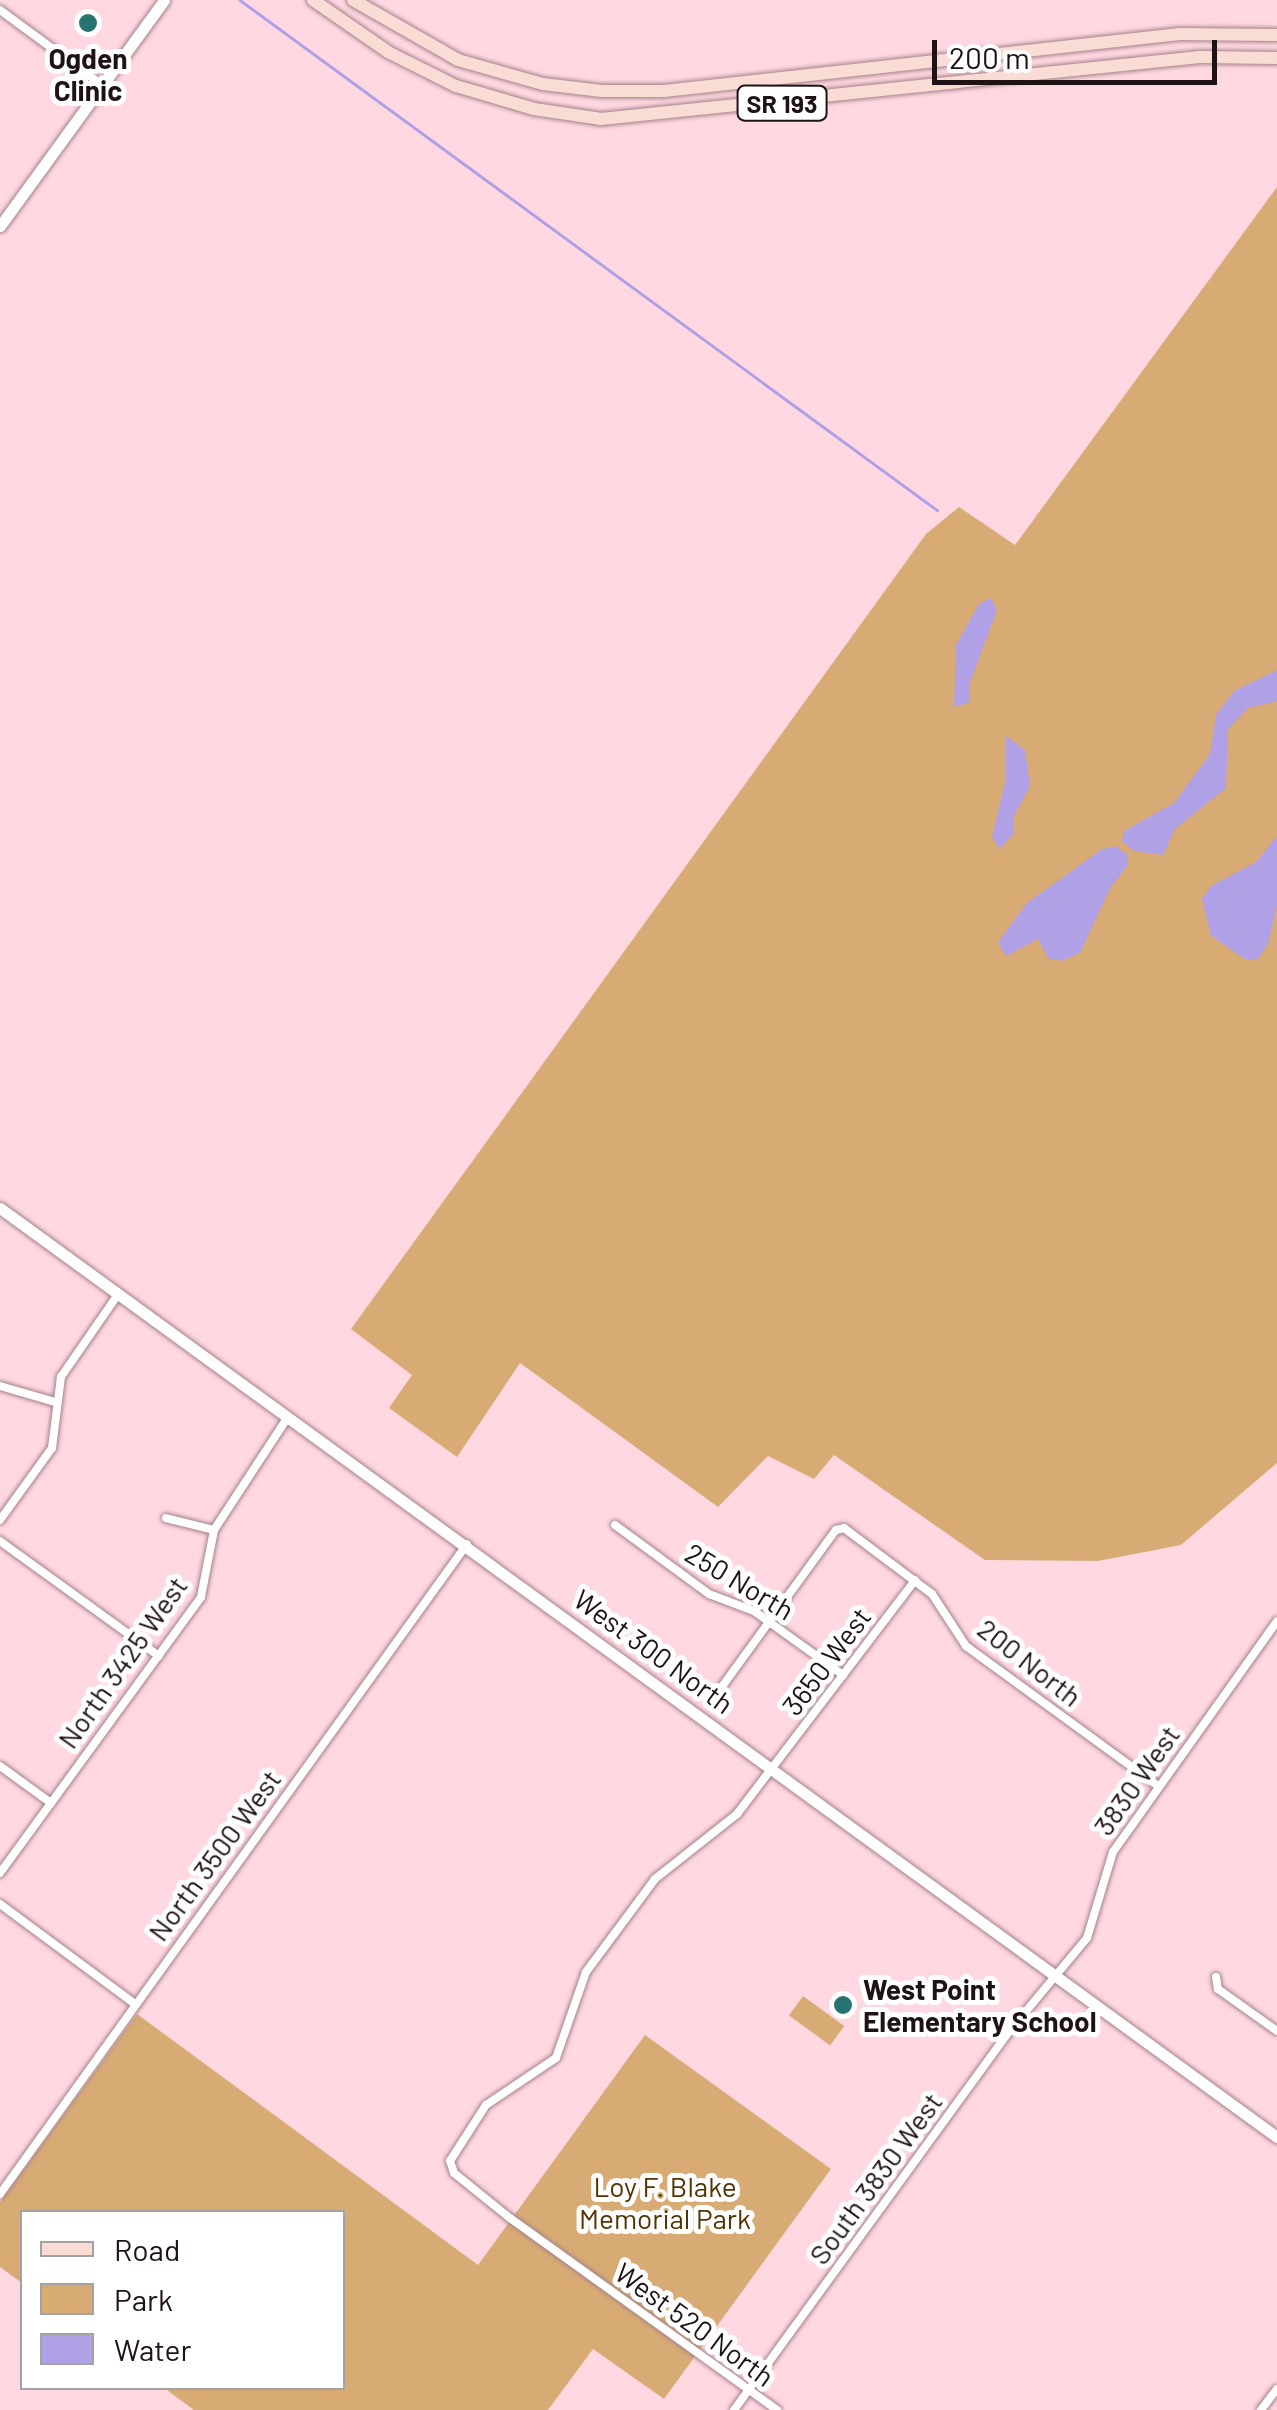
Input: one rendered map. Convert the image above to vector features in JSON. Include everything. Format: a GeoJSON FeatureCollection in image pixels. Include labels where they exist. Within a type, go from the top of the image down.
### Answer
{"type":"FeatureCollection","features":[{"type":"Feature","properties":{"kind":"main road"},"geometry":{"type":"LineString","coordinates":[[0,226],[4,210],[164,0]]}},
{"type":"Feature","properties":{"kind":"main road","name":"SR 193"},"geometry":{"type":"LineString","coordinates":[[313,0],[388,52],[456,86],[534,109],[601,118],[1189,58],[1277,58]]}},
{"type":"Feature","properties":{"kind":"main road","name":"SR 193"},"geometry":{"type":"LineString","coordinates":[[353,0],[458,60],[543,84],[602,92],[675,90],[1180,34],[1277,36]]}},
{"type":"Feature","properties":{"kind":"main road","name":"West 300 North"},"geometry":{"type":"LineString","coordinates":[[0,1208],[467,1544],[1277,2137]]}},
{"type":"Feature","properties":{"kind":"street"},"geometry":{"type":"LineString","coordinates":[[0,10],[102,85]]}},
{"type":"Feature","properties":{"kind":"street"},"geometry":{"type":"LineString","coordinates":[[0,1520],[52,1448],[61,1377],[119,1293]]}},
{"type":"Feature","properties":{"kind":"street"},"geometry":{"type":"LineString","coordinates":[[0,1386],[55,1402]]}},
{"type":"Feature","properties":{"kind":"street","name":"North 3425 West"},"geometry":{"type":"LineString","coordinates":[[0,1873],[201,1597],[214,1530],[289,1416]]}},
{"type":"Feature","properties":{"kind":"street"},"geometry":{"type":"LineString","coordinates":[[166,1518],[214,1530]]}},
{"type":"Feature","properties":{"kind":"street","name":"250 North"},"geometry":{"type":"LineString","coordinates":[[615,1525],[709,1594],[769,1622],[843,1675]]}},
{"type":"Feature","properties":{"kind":"street","name":"200 North"},"geometry":{"type":"LineString","coordinates":[[769,1622],[839,1528],[915,1580],[966,1646],[1158,1786]]}},
{"type":"Feature","properties":{"kind":"street"},"geometry":{"type":"LineString","coordinates":[[0,1541],[158,1656]]}},
{"type":"Feature","properties":{"kind":"street","name":"North 3500 West"},"geometry":{"type":"LineString","coordinates":[[0,2194],[467,1544]]}},
{"type":"Feature","properties":{"kind":"street","name":"3650 West"},"geometry":{"type":"LineString","coordinates":[[450,2160],[486,2105],[556,2058],[586,1972],[655,1879],[728,1824],[915,1580]]}},
{"type":"Feature","properties":{"kind":"street","name":"3830 West"},"geometry":{"type":"LineString","coordinates":[[1058,1977],[1092,1927],[1113,1852],[1277,1621]]}},
{"type":"Feature","properties":{"kind":"street"},"geometry":{"type":"LineString","coordinates":[[721,1688],[769,1622]]}},
{"type":"Feature","properties":{"kind":"street"},"geometry":{"type":"LineString","coordinates":[[0,1766],[51,1803]]}},
{"type":"Feature","properties":{"kind":"street"},"geometry":{"type":"LineString","coordinates":[[0,1904],[135,2004]]}},
{"type":"Feature","properties":{"kind":"street","name":"South 3830 West"},"geometry":{"type":"LineString","coordinates":[[734,2410],[1007,2034],[1058,1977]]}},
{"type":"Feature","properties":{"kind":"street"},"geometry":{"type":"LineString","coordinates":[[1216,1977],[1218,1988],[1277,2031]]}},
{"type":"Feature","properties":{"kind":"street","name":"West 520 North"},"geometry":{"type":"LineString","coordinates":[[450,2160],[454,2173],[511,2219],[777,2410]]}},
{"type":"Feature","properties":{"kind":"street"},"geometry":{"type":"LineString","coordinates":[[1262,2410],[1277,2388]]}},
{"type":"Feature","properties":{"kind":"green space"},"geometry":{"type":"Polygon","coordinates":[[[1277,187],[1277,1463],[1181,1545],[1098,1561],[985,1560],[834,1455],[814,1479],[768,1456],[718,1507],[520,1363],[457,1457],[389,1408],[412,1375],[351,1329],[926,534],[959,507],[1015,545],[1277,187]]]}},
{"type":"Feature","properties":{"kind":"green space"},"geometry":{"type":"Polygon","coordinates":[[[803,1996],[844,2026],[830,2045],[789,2015],[803,1996]]]}},
{"type":"Feature","properties":{"kind":"green space","name":"Loy F. Blake Memorial Park"},"geometry":{"type":"Polygon","coordinates":[[[137,2014],[478,2265],[645,2035],[831,2169],[664,2399],[593,2349],[548,2410],[194,2410],[167,2390],[345,2390],[345,2210],[20,2210],[20,2282],[0,2267],[0,2202],[137,2014]]]}},
{"type":"Feature","properties":{"kind":"water"},"geometry":{"type":"Polygon","coordinates":[[[991,598],[997,610],[969,685],[970,702],[954,707],[956,645],[979,604],[991,598]]]}},
{"type":"Feature","properties":{"kind":"water"},"geometry":{"type":"Polygon","coordinates":[[[1277,670],[1277,701],[1248,708],[1228,729],[1226,788],[1175,829],[1163,855],[1134,851],[1122,841],[1124,831],[1174,803],[1210,754],[1216,715],[1234,691],[1277,670]]]}},
{"type":"Feature","properties":{"kind":"water"},"geometry":{"type":"Polygon","coordinates":[[[1006,736],[1025,750],[1030,786],[1014,816],[1014,833],[1000,849],[992,837],[1006,778],[1006,736]]]}},
{"type":"Feature","properties":{"kind":"water"},"geometry":{"type":"Polygon","coordinates":[[[1277,836],[1277,906],[1268,944],[1257,960],[1245,959],[1211,936],[1202,899],[1211,886],[1256,862],[1277,836]]]}},
{"type":"Feature","properties":{"kind":"water"},"geometry":{"type":"Polygon","coordinates":[[[1116,846],[1128,855],[1128,865],[1110,888],[1080,953],[1061,961],[1048,958],[1038,939],[1006,956],[998,942],[1027,903],[1102,849],[1116,846]]]}},
{"type":"Feature","properties":{"kind":"waterway"},"geometry":{"type":"LineString","coordinates":[[240,0],[937,510]]}},
{"type":"Feature","properties":{"kind":"place","name":"Ogden Clinic"},"geometry":{"type":"Point","coordinates":[88,23]}},
{"type":"Feature","properties":{"kind":"place","name":"West Point Elementary School"},"geometry":{"type":"Point","coordinates":[843,2005]}}]}
